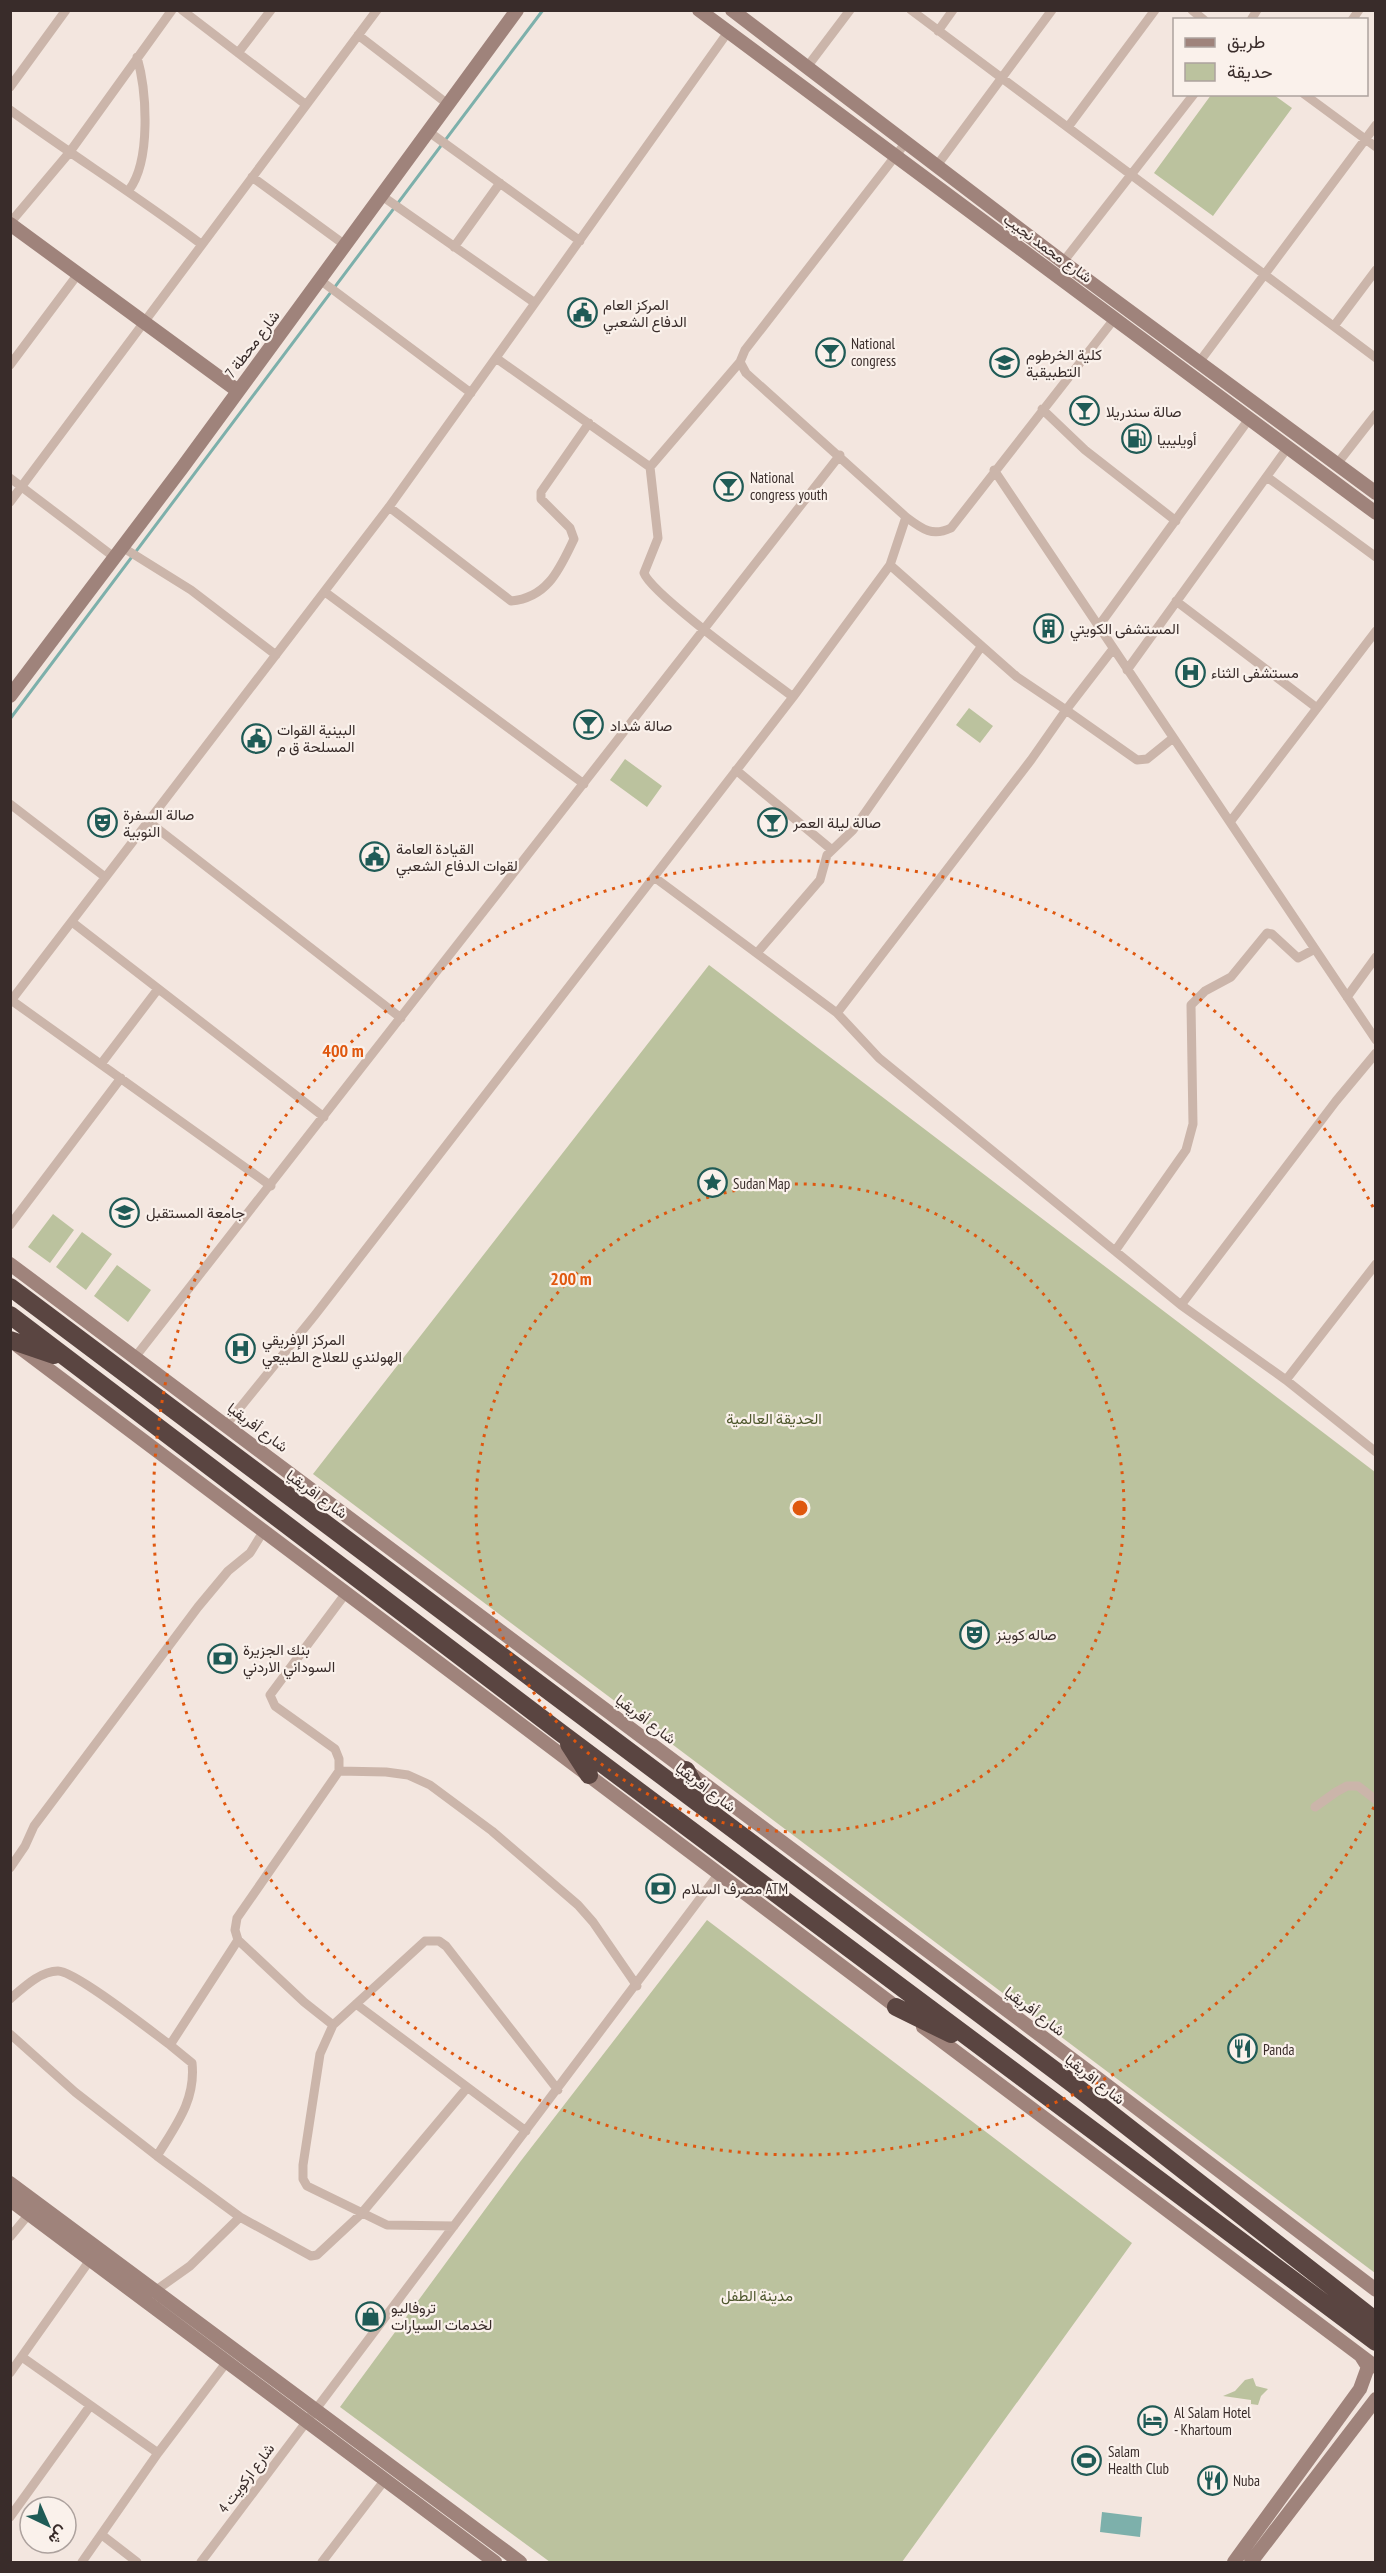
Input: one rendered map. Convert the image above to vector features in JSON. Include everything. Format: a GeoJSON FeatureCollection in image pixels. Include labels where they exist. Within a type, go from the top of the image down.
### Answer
{"type":"FeatureCollection","features":[{"type":"Feature","properties":{"kind":"highway","name":"شارع افريقيا"},"geometry":{"type":"LineString","coordinates":[[10,1287],[167,1393],[369,1555],[1073,2084],[1376,2321]]}},
{"type":"Feature","properties":{"kind":"highway"},"geometry":{"type":"LineString","coordinates":[[10,1315],[561,1733],[1376,2342]]}},
{"type":"Feature","properties":{"kind":"highway"},"geometry":{"type":"LineString","coordinates":[[10,1340],[71,1361]]}},
{"type":"Feature","properties":{"kind":"highway"},"geometry":{"type":"LineString","coordinates":[[357,1576],[369,1555]]}},
{"type":"Feature","properties":{"kind":"highway"},"geometry":{"type":"LineString","coordinates":[[390,1603],[394,1574]]}},
{"type":"Feature","properties":{"kind":"highway"},"geometry":{"type":"LineString","coordinates":[[561,1733],[589,1775]]}},
{"type":"Feature","properties":{"kind":"highway"},"geometry":{"type":"LineString","coordinates":[[686,1770],[707,1810]]}},
{"type":"Feature","properties":{"kind":"highway"},"geometry":{"type":"LineString","coordinates":[[896,2007],[989,2053]]}},
{"type":"Feature","properties":{"kind":"street"},"geometry":{"type":"LineString","coordinates":[[10,87],[66,10]]}},
{"type":"Feature","properties":{"kind":"street"},"geometry":{"type":"LineString","coordinates":[[172,10],[69,153],[10,224],[238,391]]}},
{"type":"Feature","properties":{"kind":"street"},"geometry":{"type":"LineString","coordinates":[[182,10],[305,104]]}},
{"type":"Feature","properties":{"kind":"street"},"geometry":{"type":"LineString","coordinates":[[238,53],[271,10]]}},
{"type":"Feature","properties":{"kind":"street"},"geometry":{"type":"LineString","coordinates":[[10,502],[146,324],[201,244],[377,10]]}},
{"type":"Feature","properties":{"kind":"street","name":"شارع محطة 7"},"geometry":{"type":"LineString","coordinates":[[10,696],[238,391],[517,10]]}},
{"type":"Feature","properties":{"kind":"street","name":"شارع محمد نجيب"},"geometry":{"type":"LineString","coordinates":[[699,10],[1376,513]]}},
{"type":"Feature","properties":{"kind":"street"},"geometry":{"type":"LineString","coordinates":[[807,67],[850,10]]}},
{"type":"Feature","properties":{"kind":"street"},"geometry":{"type":"LineString","coordinates":[[911,10],[1376,358]]}},
{"type":"Feature","properties":{"kind":"street"},"geometry":{"type":"LineString","coordinates":[[938,31],[953,10]]}},
{"type":"Feature","properties":{"kind":"street"},"geometry":{"type":"LineString","coordinates":[[938,164],[1052,10]]}},
{"type":"Feature","properties":{"kind":"street"},"geometry":{"type":"LineString","coordinates":[[1068,127],[1155,10]]}},
{"type":"Feature","properties":{"kind":"street","name":"شارع محمد نجيب"},"geometry":{"type":"LineString","coordinates":[[735,11],[938,164],[1063,262],[1376,493]]}},
{"type":"Feature","properties":{"kind":"street"},"geometry":{"type":"LineString","coordinates":[[271,1186],[12,997],[390,507],[728,32]]}},
{"type":"Feature","properties":{"kind":"street"},"geometry":{"type":"LineString","coordinates":[[358,35],[449,105]]}},
{"type":"Feature","properties":{"kind":"street"},"geometry":{"type":"LineString","coordinates":[[129,190],[141,171],[146,108],[145,90],[137,57]]}},
{"type":"Feature","properties":{"kind":"street"},"geometry":{"type":"LineString","coordinates":[[1063,262],[1192,96]]}},
{"type":"Feature","properties":{"kind":"street"},"geometry":{"type":"LineString","coordinates":[[1307,96],[1376,147]]}},
{"type":"Feature","properties":{"kind":"street"},"geometry":{"type":"LineString","coordinates":[[10,110],[69,153],[129,190],[201,244]]}},
{"type":"Feature","properties":{"kind":"street"},"geometry":{"type":"LineString","coordinates":[[1200,361],[1376,125]]}},
{"type":"Feature","properties":{"kind":"street"},"geometry":{"type":"LineString","coordinates":[[429,132],[580,241]]}},
{"type":"Feature","properties":{"kind":"street"},"geometry":{"type":"LineString","coordinates":[[793,697],[704,629],[652,585],[644,573],[658,538],[650,467],[740,362],[745,350],[907,141]]}},
{"type":"Feature","properties":{"kind":"street"},"geometry":{"type":"LineString","coordinates":[[252,177],[345,245]]}},
{"type":"Feature","properties":{"kind":"street"},"geometry":{"type":"LineString","coordinates":[[454,247],[500,183]]}},
{"type":"Feature","properties":{"kind":"street"},"geometry":{"type":"LineString","coordinates":[[382,196],[535,303]]}},
{"type":"Feature","properties":{"kind":"street"},"geometry":{"type":"LineString","coordinates":[[1334,326],[1376,270]]}},
{"type":"Feature","properties":{"kind":"street"},"geometry":{"type":"LineString","coordinates":[[10,365],[78,274]]}},
{"type":"Feature","properties":{"kind":"street"},"geometry":{"type":"LineString","coordinates":[[320,280],[471,393]]}},
{"type":"Feature","properties":{"kind":"street"},"geometry":{"type":"LineString","coordinates":[[740,362],[746,373],[840,455],[906,517],[922,530],[940,533],[951,528],[994,470],[1115,318]]}},
{"type":"Feature","properties":{"kind":"street"},"geometry":{"type":"LineString","coordinates":[[496,358],[650,467]]}},
{"type":"Feature","properties":{"kind":"street"},"geometry":{"type":"LineString","coordinates":[[1042,409],[1085,450],[1176,521]]}},
{"type":"Feature","properties":{"kind":"street"},"geometry":{"type":"LineString","coordinates":[[1337,464],[1376,414]]}},
{"type":"Feature","properties":{"kind":"street"},"geometry":{"type":"LineString","coordinates":[[1098,627],[1249,418]]}},
{"type":"Feature","properties":{"kind":"street"},"geometry":{"type":"LineString","coordinates":[[390,507],[511,601],[527,600],[544,590],[558,573],[574,539],[570,528],[541,499],[541,492],[589,423]]}},
{"type":"Feature","properties":{"kind":"street"},"geometry":{"type":"LineString","coordinates":[[1127,670],[1288,447]]}},
{"type":"Feature","properties":{"kind":"street"},"geometry":{"type":"LineString","coordinates":[[136,1356],[840,455]]}},
{"type":"Feature","properties":{"kind":"street"},"geometry":{"type":"LineString","coordinates":[[994,470],[1376,1040]]}},
{"type":"Feature","properties":{"kind":"street"},"geometry":{"type":"LineString","coordinates":[[1267,477],[1376,557]]}},
{"type":"Feature","properties":{"kind":"street"},"geometry":{"type":"LineString","coordinates":[[10,478],[118,552],[191,591],[276,655]]}},
{"type":"Feature","properties":{"kind":"street"},"geometry":{"type":"LineString","coordinates":[[226,1425],[315,1315],[793,697],[890,565],[906,517]]}},
{"type":"Feature","properties":{"kind":"street"},"geometry":{"type":"LineString","coordinates":[[890,565],[918,587],[981,647],[1034,690],[1137,760],[1146,759],[1173,738]]}},
{"type":"Feature","properties":{"kind":"street"},"geometry":{"type":"LineString","coordinates":[[325,592],[584,784]]}},
{"type":"Feature","properties":{"kind":"street"},"geometry":{"type":"LineString","coordinates":[[1176,601],[1317,708]]}},
{"type":"Feature","properties":{"kind":"street"},"geometry":{"type":"LineString","coordinates":[[1230,822],[1376,631]]}},
{"type":"Feature","properties":{"kind":"street"},"geometry":{"type":"LineString","coordinates":[[757,953],[820,880],[827,855],[853,830],[981,647]]}},
{"type":"Feature","properties":{"kind":"street"},"geometry":{"type":"LineString","coordinates":[[837,1013],[1113,649]]}},
{"type":"Feature","properties":{"kind":"street"},"geometry":{"type":"LineString","coordinates":[[736,770],[832,850]]}},
{"type":"Feature","properties":{"kind":"street"},"geometry":{"type":"LineString","coordinates":[[10,804],[105,877]]}},
{"type":"Feature","properties":{"kind":"street"},"geometry":{"type":"LineString","coordinates":[[148,822],[401,1018]]}},
{"type":"Feature","properties":{"kind":"street"},"geometry":{"type":"LineString","coordinates":[[654,877],[837,1013],[879,1058],[1181,1305],[1286,1380],[1376,1452]]}},
{"type":"Feature","properties":{"kind":"street"},"geometry":{"type":"LineString","coordinates":[[72,922],[324,1117]]}},
{"type":"Feature","properties":{"kind":"street"},"geometry":{"type":"LineString","coordinates":[[1115,1251],[1185,1150],[1189,1140],[1193,1124],[1191,1005],[1205,991],[1231,977],[1267,933],[1272,934],[1298,958],[1314,949]]}},
{"type":"Feature","properties":{"kind":"street"},"geometry":{"type":"LineString","coordinates":[[1347,997],[1376,957]]}},
{"type":"Feature","properties":{"kind":"street"},"geometry":{"type":"LineString","coordinates":[[101,1064],[158,989]]}},
{"type":"Feature","properties":{"kind":"street"},"geometry":{"type":"LineString","coordinates":[[1181,1305],[1336,1101],[1376,1053]]}},
{"type":"Feature","properties":{"kind":"street"},"geometry":{"type":"LineString","coordinates":[[10,1225],[121,1078]]}},
{"type":"Feature","properties":{"kind":"street","name":"شارع أفريقيا"},"geometry":{"type":"LineString","coordinates":[[10,1264],[136,1356],[167,1393],[226,1425],[1376,2290]]}},
{"type":"Feature","properties":{"kind":"street"},"geometry":{"type":"LineString","coordinates":[[1286,1380],[1376,1264]]}},
{"type":"Feature","properties":{"kind":"street"},"geometry":{"type":"LineString","coordinates":[[10,1340],[1376,2367]]}},
{"type":"Feature","properties":{"kind":"street"},"geometry":{"type":"LineString","coordinates":[[12,1863],[34,1826],[125,1702],[198,1607],[228,1571],[249,1553],[263,1532]]}},
{"type":"Feature","properties":{"kind":"street"},"geometry":{"type":"LineString","coordinates":[[333,2025],[304,2002],[238,1940],[235,1930],[237,1918],[339,1771],[339,1759],[334,1749],[275,1706],[270,1695],[346,1593]]}},
{"type":"Feature","properties":{"kind":"street"},"geometry":{"type":"LineString","coordinates":[[339,1771],[408,1775],[446,1795],[492,1830],[578,1905],[593,1922],[637,1986]]}},
{"type":"Feature","properties":{"kind":"street"},"geometry":{"type":"LineString","coordinates":[[1315,1807],[1347,1786],[1358,1786],[1376,1800]]}},
{"type":"Feature","properties":{"kind":"street","name":"شارع اركويت 4"},"geometry":{"type":"LineString","coordinates":[[201,2562],[637,1986],[720,1872]]}},
{"type":"Feature","properties":{"kind":"street"},"geometry":{"type":"LineString","coordinates":[[170,2045],[238,1940]]}},
{"type":"Feature","properties":{"kind":"street"},"geometry":{"type":"LineString","coordinates":[[454,2226],[387,2225],[307,2186],[303,2179],[320,2054],[333,2025],[425,1941],[439,1941],[446,1946],[558,2090]]}},
{"type":"Feature","properties":{"kind":"street"},"geometry":{"type":"LineString","coordinates":[[10,2000],[44,1975],[56,1971],[67,1972],[96,1989],[192,2063],[194,2084],[179,2120],[157,2156]]}},
{"type":"Feature","properties":{"kind":"street"},"geometry":{"type":"LineString","coordinates":[[356,2004],[466,2089],[526,2131]]}},
{"type":"Feature","properties":{"kind":"street"},"geometry":{"type":"LineString","coordinates":[[10,2034],[75,2092],[157,2156],[240,2217],[311,2256],[323,2251],[361,2214],[466,2089]]}},
{"type":"Feature","properties":{"kind":"street"},"geometry":{"type":"LineString","coordinates":[[10,2183],[520,2562]]}},
{"type":"Feature","properties":{"kind":"street"},"geometry":{"type":"LineString","coordinates":[[10,2200],[305,2423],[495,2562]]}},
{"type":"Feature","properties":{"kind":"street"},"geometry":{"type":"LineString","coordinates":[[10,2237],[29,2214]]}},
{"type":"Feature","properties":{"kind":"street"},"geometry":{"type":"LineString","coordinates":[[155,2291],[190,2266],[240,2217]]}},
{"type":"Feature","properties":{"kind":"street"},"geometry":{"type":"LineString","coordinates":[[10,2373],[90,2260]]}},
{"type":"Feature","properties":{"kind":"street"},"geometry":{"type":"LineString","coordinates":[[1234,2562],[1360,2389],[1368,2367],[1360,2354]]}},
{"type":"Feature","properties":{"kind":"street"},"geometry":{"type":"LineString","coordinates":[[22,2357],[158,2453]]}},
{"type":"Feature","properties":{"kind":"street"},"geometry":{"type":"LineString","coordinates":[[82,2562],[158,2453],[226,2363]]}},
{"type":"Feature","properties":{"kind":"street"},"geometry":{"type":"LineString","coordinates":[[1251,2562],[1376,2399]]}},
{"type":"Feature","properties":{"kind":"street"},"geometry":{"type":"LineString","coordinates":[[10,2517],[90,2406]]}},
{"type":"Feature","properties":{"kind":"street"},"geometry":{"type":"LineString","coordinates":[[322,2562],[384,2481]]}},
{"type":"Feature","properties":{"kind":"street"},"geometry":{"type":"LineString","coordinates":[[102,2535],[137,2562]]}},
{"type":"Feature","properties":{"kind":"green space"},"geometry":{"type":"Polygon","coordinates":[[[1210,96],[1275,96],[1292,108],[1213,216],[1154,173],[1210,96]]]}},
{"type":"Feature","properties":{"kind":"green space"},"geometry":{"type":"Polygon","coordinates":[[[969,708],[993,726],[980,743],[956,725],[969,708]]]}},
{"type":"Feature","properties":{"kind":"green space"},"geometry":{"type":"Polygon","coordinates":[[[625,759],[662,786],[647,807],[610,780],[625,759]]]}},
{"type":"Feature","properties":{"kind":"green space","name":"الحديقة العالمية"},"geometry":{"type":"Polygon","coordinates":[[[709,965],[1375,1472],[1375,2273],[313,1474],[709,965]]]}},
{"type":"Feature","properties":{"kind":"green space"},"geometry":{"type":"Polygon","coordinates":[[[53,1214],[74,1230],[50,1263],[28,1247],[53,1214]]]}},
{"type":"Feature","properties":{"kind":"green space"},"geometry":{"type":"Polygon","coordinates":[[[82,1232],[112,1254],[86,1290],[56,1267],[82,1232]]]}},
{"type":"Feature","properties":{"kind":"green space"},"geometry":{"type":"Polygon","coordinates":[[[117,1265],[151,1290],[128,1322],[94,1296],[117,1265]]]}},
{"type":"Feature","properties":{"kind":"green space","name":"مدينة الطفل"},"geometry":{"type":"Polygon","coordinates":[[[707,1920],[1132,2243],[902,2562],[550,2562],[340,2407],[520,2162],[707,1920]]]}},
{"type":"Feature","properties":{"kind":"green space"},"geometry":{"type":"Polygon","coordinates":[[[1253,2378],[1256,2386],[1268,2389],[1261,2396],[1258,2405],[1251,2404],[1251,2400],[1223,2396],[1235,2391],[1245,2380],[1253,2378]]]}},
{"type":"Feature","properties":{"kind":"water"},"geometry":{"type":"Polygon","coordinates":[[[1102,2512],[1142,2517],[1140,2537],[1100,2532],[1102,2512]]]}},
{"type":"Feature","properties":{"kind":"waterway"},"geometry":{"type":"LineString","coordinates":[[10,719],[543,10]]}},
{"type":"Feature","properties":{"kind":"place","name":"المركز العام الدفاع الشعبي"},"geometry":{"type":"Point","coordinates":[582,313]}},
{"type":"Feature","properties":{"kind":"place","name":"National congress"},"geometry":{"type":"Point","coordinates":[830,352]}},
{"type":"Feature","properties":{"kind":"place","name":"كلية الخرطوم التطبيقية"},"geometry":{"type":"Point","coordinates":[1005,363]}},
{"type":"Feature","properties":{"kind":"place","name":"صالة سندريلا"},"geometry":{"type":"Point","coordinates":[1085,411]}},
{"type":"Feature","properties":{"kind":"place","name":"أويليبيا"},"geometry":{"type":"Point","coordinates":[1136,439]}},
{"type":"Feature","properties":{"kind":"place","name":"National congress youth"},"geometry":{"type":"Point","coordinates":[729,486]}},
{"type":"Feature","properties":{"kind":"place","name":"المستشفى الكويتي"},"geometry":{"type":"Point","coordinates":[1049,628]}},
{"type":"Feature","properties":{"kind":"place","name":"مستشفى الثناء"},"geometry":{"type":"Point","coordinates":[1190,672]}},
{"type":"Feature","properties":{"kind":"place","name":"صالة شداد"},"geometry":{"type":"Point","coordinates":[589,725]}},
{"type":"Feature","properties":{"kind":"place","name":"البينية القوات المسلحة ق م"},"geometry":{"type":"Point","coordinates":[256,738]}},
{"type":"Feature","properties":{"kind":"place","name":"صالة ليلة العمر"},"geometry":{"type":"Point","coordinates":[772,822]}},
{"type":"Feature","properties":{"kind":"place","name":"صالة السفرة النوبية"},"geometry":{"type":"Point","coordinates":[102,823]}},
{"type":"Feature","properties":{"kind":"place","name":"القيادة العامة لقوات الدفاع الشعبي"},"geometry":{"type":"Point","coordinates":[375,857]}},
{"type":"Feature","properties":{"kind":"place","name":"Sudan Map"},"geometry":{"type":"Point","coordinates":[712,1183]}},
{"type":"Feature","properties":{"kind":"place","name":"جامعة المستقبل"},"geometry":{"type":"Point","coordinates":[125,1212]}},
{"type":"Feature","properties":{"kind":"place","name":"المركز الإفريقي الهولندي للعلاج الطبيعي"},"geometry":{"type":"Point","coordinates":[241,1348]}},
{"type":"Feature","properties":{"kind":"place","name":"صاله كوينز"},"geometry":{"type":"Point","coordinates":[975,1634]}},
{"type":"Feature","properties":{"kind":"place","name":"بنك الجزيرة السوداني الاردني"},"geometry":{"type":"Point","coordinates":[222,1658]}},
{"type":"Feature","properties":{"kind":"place","name":"مصرف السلام ATM"},"geometry":{"type":"Point","coordinates":[661,1888]}},
{"type":"Feature","properties":{"kind":"place","name":"Panda"},"geometry":{"type":"Point","coordinates":[1242,2049]}},
{"type":"Feature","properties":{"kind":"place","name":"تروفاليو لخدمات السيارات"},"geometry":{"type":"Point","coordinates":[370,2316]}},
{"type":"Feature","properties":{"kind":"place","name":"Al Salam Hotel - Khartoum"},"geometry":{"type":"Point","coordinates":[1153,2421]}},
{"type":"Feature","properties":{"kind":"place","name":"Salam Health Club"},"geometry":{"type":"Point","coordinates":[1087,2460]}},
{"type":"Feature","properties":{"kind":"place","name":"Nuba"},"geometry":{"type":"Point","coordinates":[1212,2480]}}]}
